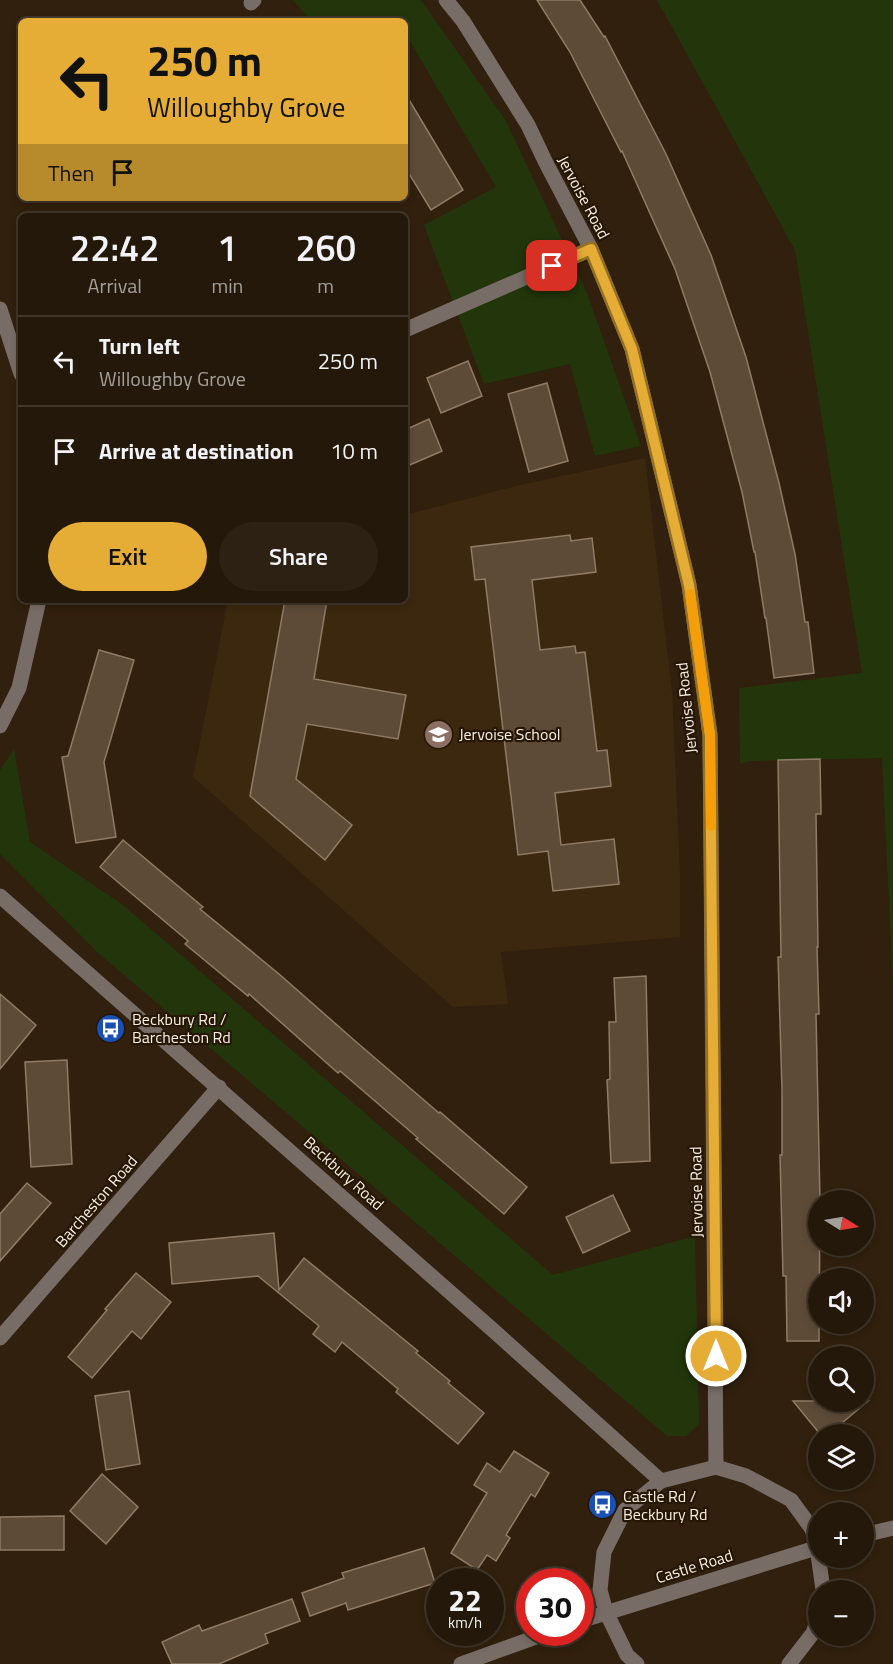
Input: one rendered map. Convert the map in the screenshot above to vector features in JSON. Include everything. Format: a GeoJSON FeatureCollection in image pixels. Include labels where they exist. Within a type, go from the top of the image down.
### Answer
{"type":"FeatureCollection","features":[{"type":"Feature","properties":{"kind":"street","name":"Jervoise Road"},"geometry":{"type":"LineString","coordinates":[[446,0],[463,21],[528,124],[591,249],[632,349],[689,585],[710,735],[716,1467]]}},
{"type":"Feature","properties":{"kind":"street"},"geometry":{"type":"LineString","coordinates":[[408,329],[591,249]]}},
{"type":"Feature","properties":{"kind":"street"},"geometry":{"type":"LineString","coordinates":[[0,309],[18,365]]}},
{"type":"Feature","properties":{"kind":"street"},"geometry":{"type":"LineString","coordinates":[[0,726],[19,688],[38,603]]}},
{"type":"Feature","properties":{"kind":"street","name":"Beckbury Road"},"geometry":{"type":"LineString","coordinates":[[0,896],[219,1087],[661,1481]]}},
{"type":"Feature","properties":{"kind":"street","name":"Barcheston Road"},"geometry":{"type":"LineString","coordinates":[[0,1338],[219,1087]]}},
{"type":"Feature","properties":{"kind":"street"},"geometry":{"type":"LineString","coordinates":[[637,1664],[627,1655],[606,1612],[600,1590],[604,1552],[625,1510],[661,1481],[716,1467],[746,1476],[791,1500],[808,1523]]}},
{"type":"Feature","properties":{"kind":"street"},"geometry":{"type":"LineString","coordinates":[[874,1533],[893,1528]]}},
{"type":"Feature","properties":{"kind":"street","name":"Castle Road"},"geometry":{"type":"LineString","coordinates":[[594,1616],[808,1550]]}},
{"type":"Feature","properties":{"kind":"street"},"geometry":{"type":"LineString","coordinates":[[789,1664],[808,1639]]}},
{"type":"Feature","properties":{"kind":"street"},"geometry":{"type":"LineString","coordinates":[[461,1664],[516,1644]]}},
{"type":"Feature","properties":{"kind":"shaded area","name":"Jervoise School"},"geometry":{"type":"Polygon","coordinates":[[[645,458],[672,692],[680,872],[680,937],[501,952],[508,1004],[453,1007],[193,777],[227,603],[408,603],[408,514],[520,485],[645,458]]]}},
{"type":"Feature","properties":{"kind":"green space"},"geometry":{"type":"Polygon","coordinates":[[[293,0],[421,0],[506,121],[587,293],[641,446],[595,456],[570,364],[484,384],[424,225],[496,187],[408,38],[408,18],[308,18],[293,0]]]}},
{"type":"Feature","properties":{"kind":"green space"},"geometry":{"type":"Polygon","coordinates":[[[657,0],[893,0],[893,985],[882,758],[750,761],[740,764],[739,688],[862,673],[795,250],[657,0]]]}},
{"type":"Feature","properties":{"kind":"green space"},"geometry":{"type":"Polygon","coordinates":[[[14,749],[30,842],[123,905],[553,1275],[695,1236],[699,1424],[686,1436],[667,1436],[97,952],[0,854],[0,770],[14,749]]]}},
{"type":"Feature","properties":{"kind":"building"},"geometry":{"type":"Polygon","coordinates":[[[537,0],[580,0],[605,36],[666,154],[711,255],[746,357],[779,483],[795,554],[805,622],[808,622],[814,673],[774,678],[755,552],[742,492],[710,372],[675,269],[622,151],[570,52],[537,0]]]}},
{"type":"Feature","properties":{"kind":"building"},"geometry":{"type":"Polygon","coordinates":[[[408,98],[463,190],[431,210],[408,172],[408,98]]]}},
{"type":"Feature","properties":{"kind":"building"},"geometry":{"type":"Polygon","coordinates":[[[468,361],[482,396],[441,413],[427,378],[468,361]]]}},
{"type":"Feature","properties":{"kind":"building"},"geometry":{"type":"Polygon","coordinates":[[[547,383],[568,461],[529,472],[508,394],[547,383]]]}},
{"type":"Feature","properties":{"kind":"building"},"geometry":{"type":"Polygon","coordinates":[[[429,419],[442,451],[408,466],[408,429],[429,419]]]}},
{"type":"Feature","properties":{"kind":"building"},"geometry":{"type":"Polygon","coordinates":[[[570,535],[571,541],[592,538],[596,572],[532,580],[540,650],[575,646],[576,653],[585,652],[597,751],[607,750],[611,786],[555,793],[561,845],[614,839],[619,884],[553,891],[548,851],[518,855],[485,579],[475,580],[471,547],[570,535]]]}},
{"type":"Feature","properties":{"kind":"building"},"geometry":{"type":"Polygon","coordinates":[[[284,603],[327,603],[314,679],[406,695],[398,739],[307,724],[296,779],[352,825],[325,860],[250,796],[284,603]]]}},
{"type":"Feature","properties":{"kind":"building"},"geometry":{"type":"Polygon","coordinates":[[[99,650],[134,660],[104,762],[116,837],[76,843],[62,757],[68,756],[99,650]]]}},
{"type":"Feature","properties":{"kind":"building"},"geometry":{"type":"Polygon","coordinates":[[[820,759],[821,814],[816,814],[819,1014],[816,1014],[820,1190],[808,1190],[808,1256],[820,1256],[820,1268],[808,1268],[808,1334],[819,1334],[819,1341],[787,1341],[780,1155],[782,1155],[782,1090],[778,957],[781,957],[778,760],[820,759]]]}},
{"type":"Feature","properties":{"kind":"building"},"geometry":{"type":"Polygon","coordinates":[[[123,840],[203,907],[200,909],[527,1187],[504,1214],[340,1071],[338,1073],[249,994],[248,996],[185,944],[188,941],[100,867],[123,840]]]}},
{"type":"Feature","properties":{"kind":"building"},"geometry":{"type":"Polygon","coordinates":[[[646,976],[650,1161],[611,1163],[607,1080],[610,1079],[609,1022],[616,1022],[614,978],[646,976]]]}},
{"type":"Feature","properties":{"kind":"building"},"geometry":{"type":"Polygon","coordinates":[[[0,994],[36,1025],[0,1069],[0,994]]]}},
{"type":"Feature","properties":{"kind":"building"},"geometry":{"type":"Polygon","coordinates":[[[67,1060],[72,1164],[31,1167],[25,1062],[67,1060]]]}},
{"type":"Feature","properties":{"kind":"building"},"geometry":{"type":"Polygon","coordinates":[[[27,1183],[51,1203],[0,1261],[0,1214],[27,1183]]]}},
{"type":"Feature","properties":{"kind":"building"},"geometry":{"type":"Polygon","coordinates":[[[613,1195],[630,1231],[583,1253],[566,1217],[613,1195]]]}},
{"type":"Feature","properties":{"kind":"building"},"geometry":{"type":"Polygon","coordinates":[[[274,1233],[279,1290],[304,1258],[418,1351],[416,1353],[484,1413],[458,1444],[396,1392],[398,1389],[342,1342],[335,1352],[313,1334],[319,1326],[258,1276],[172,1284],[169,1243],[274,1233]]]}},
{"type":"Feature","properties":{"kind":"building"},"geometry":{"type":"Polygon","coordinates":[[[136,1273],[171,1302],[141,1339],[132,1331],[92,1378],[68,1357],[136,1273]]]}},
{"type":"Feature","properties":{"kind":"building"},"geometry":{"type":"Polygon","coordinates":[[[129,1391],[140,1464],[106,1470],[95,1396],[129,1391]]]}},
{"type":"Feature","properties":{"kind":"building"},"geometry":{"type":"Polygon","coordinates":[[[793,1401],[808,1401],[808,1412],[855,1412],[841,1424],[812,1424],[793,1401]]]}},
{"type":"Feature","properties":{"kind":"building"},"geometry":{"type":"Polygon","coordinates":[[[514,1451],[549,1473],[535,1497],[531,1494],[506,1535],[510,1538],[496,1561],[487,1555],[478,1568],[474,1568],[451,1553],[487,1493],[474,1485],[487,1463],[500,1472],[514,1451]]]}},
{"type":"Feature","properties":{"kind":"building"},"geometry":{"type":"Polygon","coordinates":[[[102,1474],[138,1507],[106,1544],[70,1511],[102,1474]]]}},
{"type":"Feature","properties":{"kind":"building"},"geometry":{"type":"Polygon","coordinates":[[[64,1516],[64,1550],[0,1550],[0,1517],[64,1516]]]}},
{"type":"Feature","properties":{"kind":"building"},"geometry":{"type":"Polygon","coordinates":[[[424,1548],[430,1568],[426,1568],[426,1586],[348,1610],[346,1603],[310,1616],[302,1593],[344,1578],[342,1573],[424,1548]]]}},
{"type":"Feature","properties":{"kind":"building"},"geometry":{"type":"Polygon","coordinates":[[[292,1599],[300,1621],[265,1634],[268,1643],[219,1664],[172,1664],[162,1642],[199,1625],[202,1631],[292,1599]]]}},
{"type":"Feature","properties":{"kind":"slow traffic"},"geometry":{"type":"LineString","coordinates":[[690,594],[710,735],[711,826]]}},
{"type":"Feature","properties":{"kind":"place","name":"Jervoise School"},"geometry":{"type":"Point","coordinates":[438,734]}},
{"type":"Feature","properties":{"kind":"place","name":"Beckbury Rd / Barcheston Rd"},"geometry":{"type":"Point","coordinates":[111,1028]}},
{"type":"Feature","properties":{"kind":"place","name":"Castle Rd / Beckbury Rd"},"geometry":{"type":"Point","coordinates":[602,1505]}},
{"type":"Feature","properties":{"kind":"route"},"geometry":{"type":"LineString","coordinates":[[552,266],[591,249],[632,349],[689,585],[710,735],[716,1356]]}}]}
